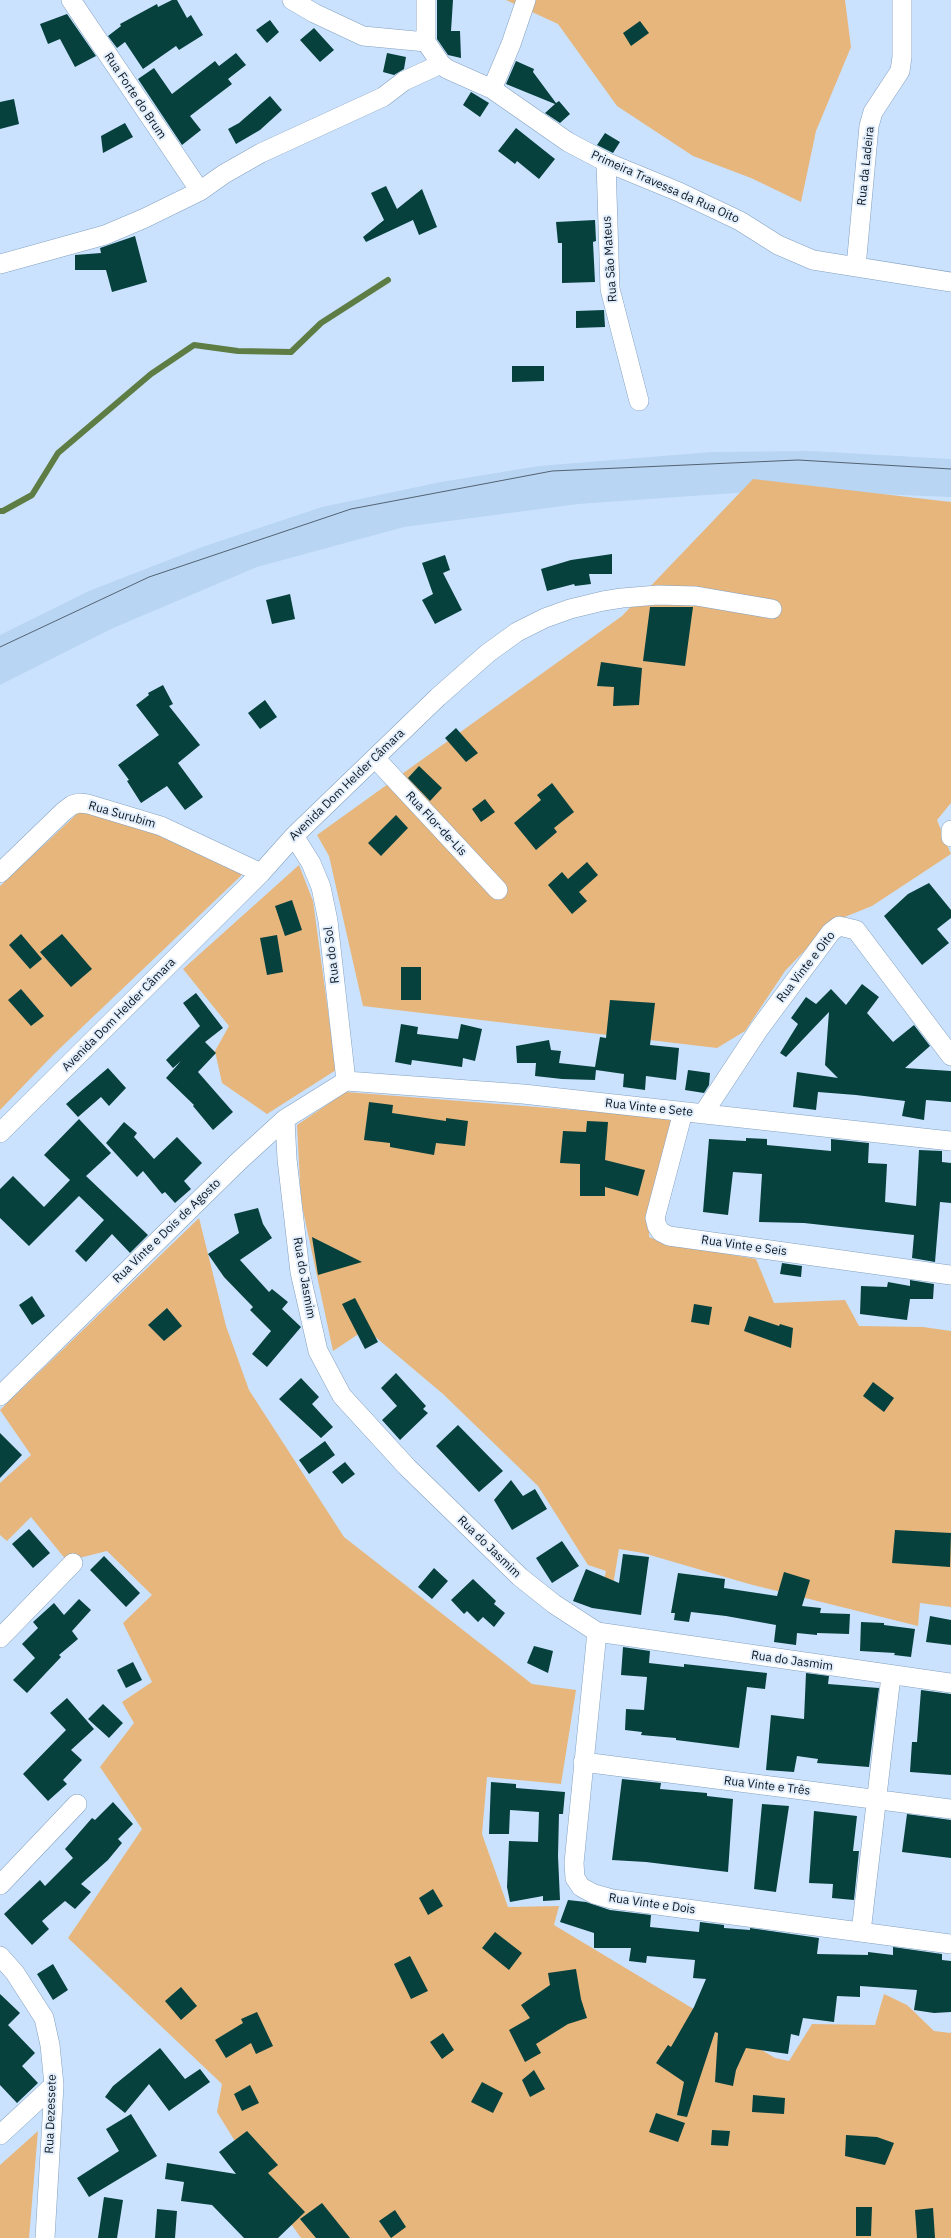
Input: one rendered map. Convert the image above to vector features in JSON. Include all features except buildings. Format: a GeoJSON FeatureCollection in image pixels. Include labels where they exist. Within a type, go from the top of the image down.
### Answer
{"type":"FeatureCollection","features":[{"type":"Feature","properties":{"kind":"street","name":"Rua Forte do Brum"},"geometry":{"type":"LineString","coordinates":[[71,0],[200,191]]}},
{"type":"Feature","properties":{"kind":"street"},"geometry":{"type":"LineString","coordinates":[[292,0],[314,13],[363,36],[426,42]]}},
{"type":"Feature","properties":{"kind":"street"},"geometry":{"type":"LineString","coordinates":[[0,264],[105,235],[200,191],[224,174],[261,153],[384,97],[404,81],[441,64],[426,42],[426,0]]}},
{"type":"Feature","properties":{"kind":"street"},"geometry":{"type":"LineString","coordinates":[[492,89],[512,44],[526,0]]}},
{"type":"Feature","properties":{"kind":"street","name":"Rua da Ladeira"},"geometry":{"type":"LineString","coordinates":[[856,267],[869,126],[873,112],[900,71],[902,57],[902,0]]}},
{"type":"Feature","properties":{"kind":"street","name":"Primeira Travessa da Rua Oito"},"geometry":{"type":"LineString","coordinates":[[441,64],[492,89],[568,142],[606,162],[679,192],[734,217],[778,245],[812,260],[951,282]]}},
{"type":"Feature","properties":{"kind":"street","name":"Rua São Mateus"},"geometry":{"type":"LineString","coordinates":[[606,162],[610,289],[639,401]]}},
{"type":"Feature","properties":{"kind":"street","name":"Avenida Dom Helder Câmara"},"geometry":{"type":"LineString","coordinates":[[0,1133],[261,872],[294,836],[488,653],[517,632],[546,618],[603,601],[658,595],[696,596],[772,609]]}},
{"type":"Feature","properties":{"kind":"street","name":"Rua Flor-de-Lis"},"geometry":{"type":"LineString","coordinates":[[375,758],[498,890]]}},
{"type":"Feature","properties":{"kind":"street","name":"Rua Surubim"},"geometry":{"type":"LineString","coordinates":[[0,873],[63,812],[72,805],[79,804],[88,804],[161,826],[261,872]]}},
{"type":"Feature","properties":{"kind":"street"},"geometry":{"type":"LineString","coordinates":[[951,830],[951,837]]}},
{"type":"Feature","properties":{"kind":"street","name":"Rua do Sol"},"geometry":{"type":"LineString","coordinates":[[294,836],[311,863],[321,887],[328,921],[346,1081]]}},
{"type":"Feature","properties":{"kind":"street","name":"Rua Vinte e Oito"},"geometry":{"type":"LineString","coordinates":[[703,1114],[759,1029],[831,932],[839,926],[856,930],[951,1056]]}},
{"type":"Feature","properties":{"kind":"street","name":"Rua Vinte e Sete"},"geometry":{"type":"LineString","coordinates":[[346,1081],[523,1094],[951,1141]]}},
{"type":"Feature","properties":{"kind":"street","name":"Rua Vinte e Dois de Agosto"},"geometry":{"type":"LineString","coordinates":[[0,1396],[240,1160],[285,1119],[346,1081]]}},
{"type":"Feature","properties":{"kind":"street","name":"Rua Vinte e Seis"},"geometry":{"type":"LineString","coordinates":[[683,1112],[655,1218],[657,1226],[661,1232],[668,1236],[951,1275]]}},
{"type":"Feature","properties":{"kind":"street","name":"Rua do Jasmim"},"geometry":{"type":"LineString","coordinates":[[285,1119],[287,1159],[300,1272],[318,1351],[342,1396],[407,1468],[520,1577],[554,1604],[597,1632],[891,1676],[951,1683]]}},
{"type":"Feature","properties":{"kind":"street"},"geometry":{"type":"LineString","coordinates":[[0,1638],[73,1563]]}},
{"type":"Feature","properties":{"kind":"street","name":"Rua Vinte e Dois"},"geometry":{"type":"LineString","coordinates":[[597,1632],[574,1863],[576,1878],[581,1887],[594,1894],[612,1899],[951,1944]]}},
{"type":"Feature","properties":{"kind":"street"},"geometry":{"type":"LineString","coordinates":[[861,1932],[891,1676]]}},
{"type":"Feature","properties":{"kind":"street","name":"Rua Vinte e Três"},"geometry":{"type":"LineString","coordinates":[[583,1762],[951,1810]]}},
{"type":"Feature","properties":{"kind":"street"},"geometry":{"type":"LineString","coordinates":[[0,1885],[77,1804]]}},
{"type":"Feature","properties":{"kind":"street","name":"Rua Dezessete"},"geometry":{"type":"LineString","coordinates":[[0,1956],[15,1973],[44,2018],[50,2045],[54,2085],[45,2238]]}},
{"type":"Feature","properties":{"kind":"street"},"geometry":{"type":"LineString","coordinates":[[0,2135],[54,2085]]}},
{"type":"Feature","properties":{"kind":"shaded area"},"geometry":{"type":"Polygon","coordinates":[[[506,0],[845,0],[851,47],[816,131],[801,202],[751,178],[693,156],[617,106],[558,24],[506,0]]]}},
{"type":"Feature","properties":{"kind":"shaded area"},"geometry":{"type":"Polygon","coordinates":[[[811,451],[951,459],[951,497],[778,490],[578,504],[404,527],[257,567],[111,629],[0,685],[0,635],[89,591],[202,547],[322,507],[441,482],[539,466],[712,452],[811,451]]]}},
{"type":"Feature","properties":{"kind":"shaded area"},"geometry":{"type":"Polygon","coordinates":[[[753,479],[951,502],[951,803],[937,820],[951,854],[872,906],[832,922],[785,971],[745,1031],[717,1048],[363,1006],[329,856],[317,835],[622,616],[753,479]]]}},
{"type":"Feature","properties":{"kind":"shaded area"},"geometry":{"type":"Polygon","coordinates":[[[79,812],[120,813],[245,872],[54,1054],[0,1110],[0,886],[79,812]]]}},
{"type":"Feature","properties":{"kind":"shaded area"},"geometry":{"type":"Polygon","coordinates":[[[299,865],[313,901],[336,1070],[267,1114],[222,1083],[215,1051],[229,1026],[183,969],[299,865]]]}},
{"type":"Feature","properties":{"kind":"shaded area"},"geometry":{"type":"Polygon","coordinates":[[[346,1092],[677,1118],[650,1220],[649,1237],[664,1243],[756,1259],[774,1303],[845,1300],[859,1326],[923,1327],[951,1331],[951,1607],[920,1603],[918,1626],[749,1584],[643,1553],[619,1549],[613,1585],[602,1589],[606,1571],[588,1565],[538,1486],[443,1394],[366,1329],[333,1351],[301,1201],[297,1125],[346,1092]]]}},
{"type":"Feature","properties":{"kind":"shaded area"},"geometry":{"type":"Polygon","coordinates":[[[199,1218],[226,1326],[249,1390],[344,1537],[532,1684],[576,1690],[561,1784],[487,1777],[482,1834],[508,1907],[559,1906],[554,1925],[775,2058],[789,2061],[812,2024],[875,2025],[884,1994],[907,2005],[934,2031],[951,2033],[951,2238],[301,2238],[252,2169],[217,2112],[222,2084],[68,1938],[142,1829],[100,1767],[134,1723],[122,1702],[152,1682],[123,1623],[152,1595],[107,1551],[67,1561],[31,1517],[7,1541],[0,1535],[0,1483],[31,1455],[0,1410],[199,1218]]]}},
{"type":"Feature","properties":{"kind":"shaded area"},"geometry":{"type":"Polygon","coordinates":[[[38,2131],[29,2238],[0,2238],[0,2165],[38,2131]]]}},
{"type":"Feature","properties":{"kind":"waterway"},"geometry":{"type":"LineString","coordinates":[[0,511],[3,511],[32,495],[58,453],[151,374],[194,345],[238,351],[291,352],[321,323],[388,280]]}},
{"type":"Feature","properties":{"kind":"tram line"},"geometry":{"type":"LineString","coordinates":[[0,647],[149,577],[351,509],[552,471],[798,460],[951,469]]}}]}
